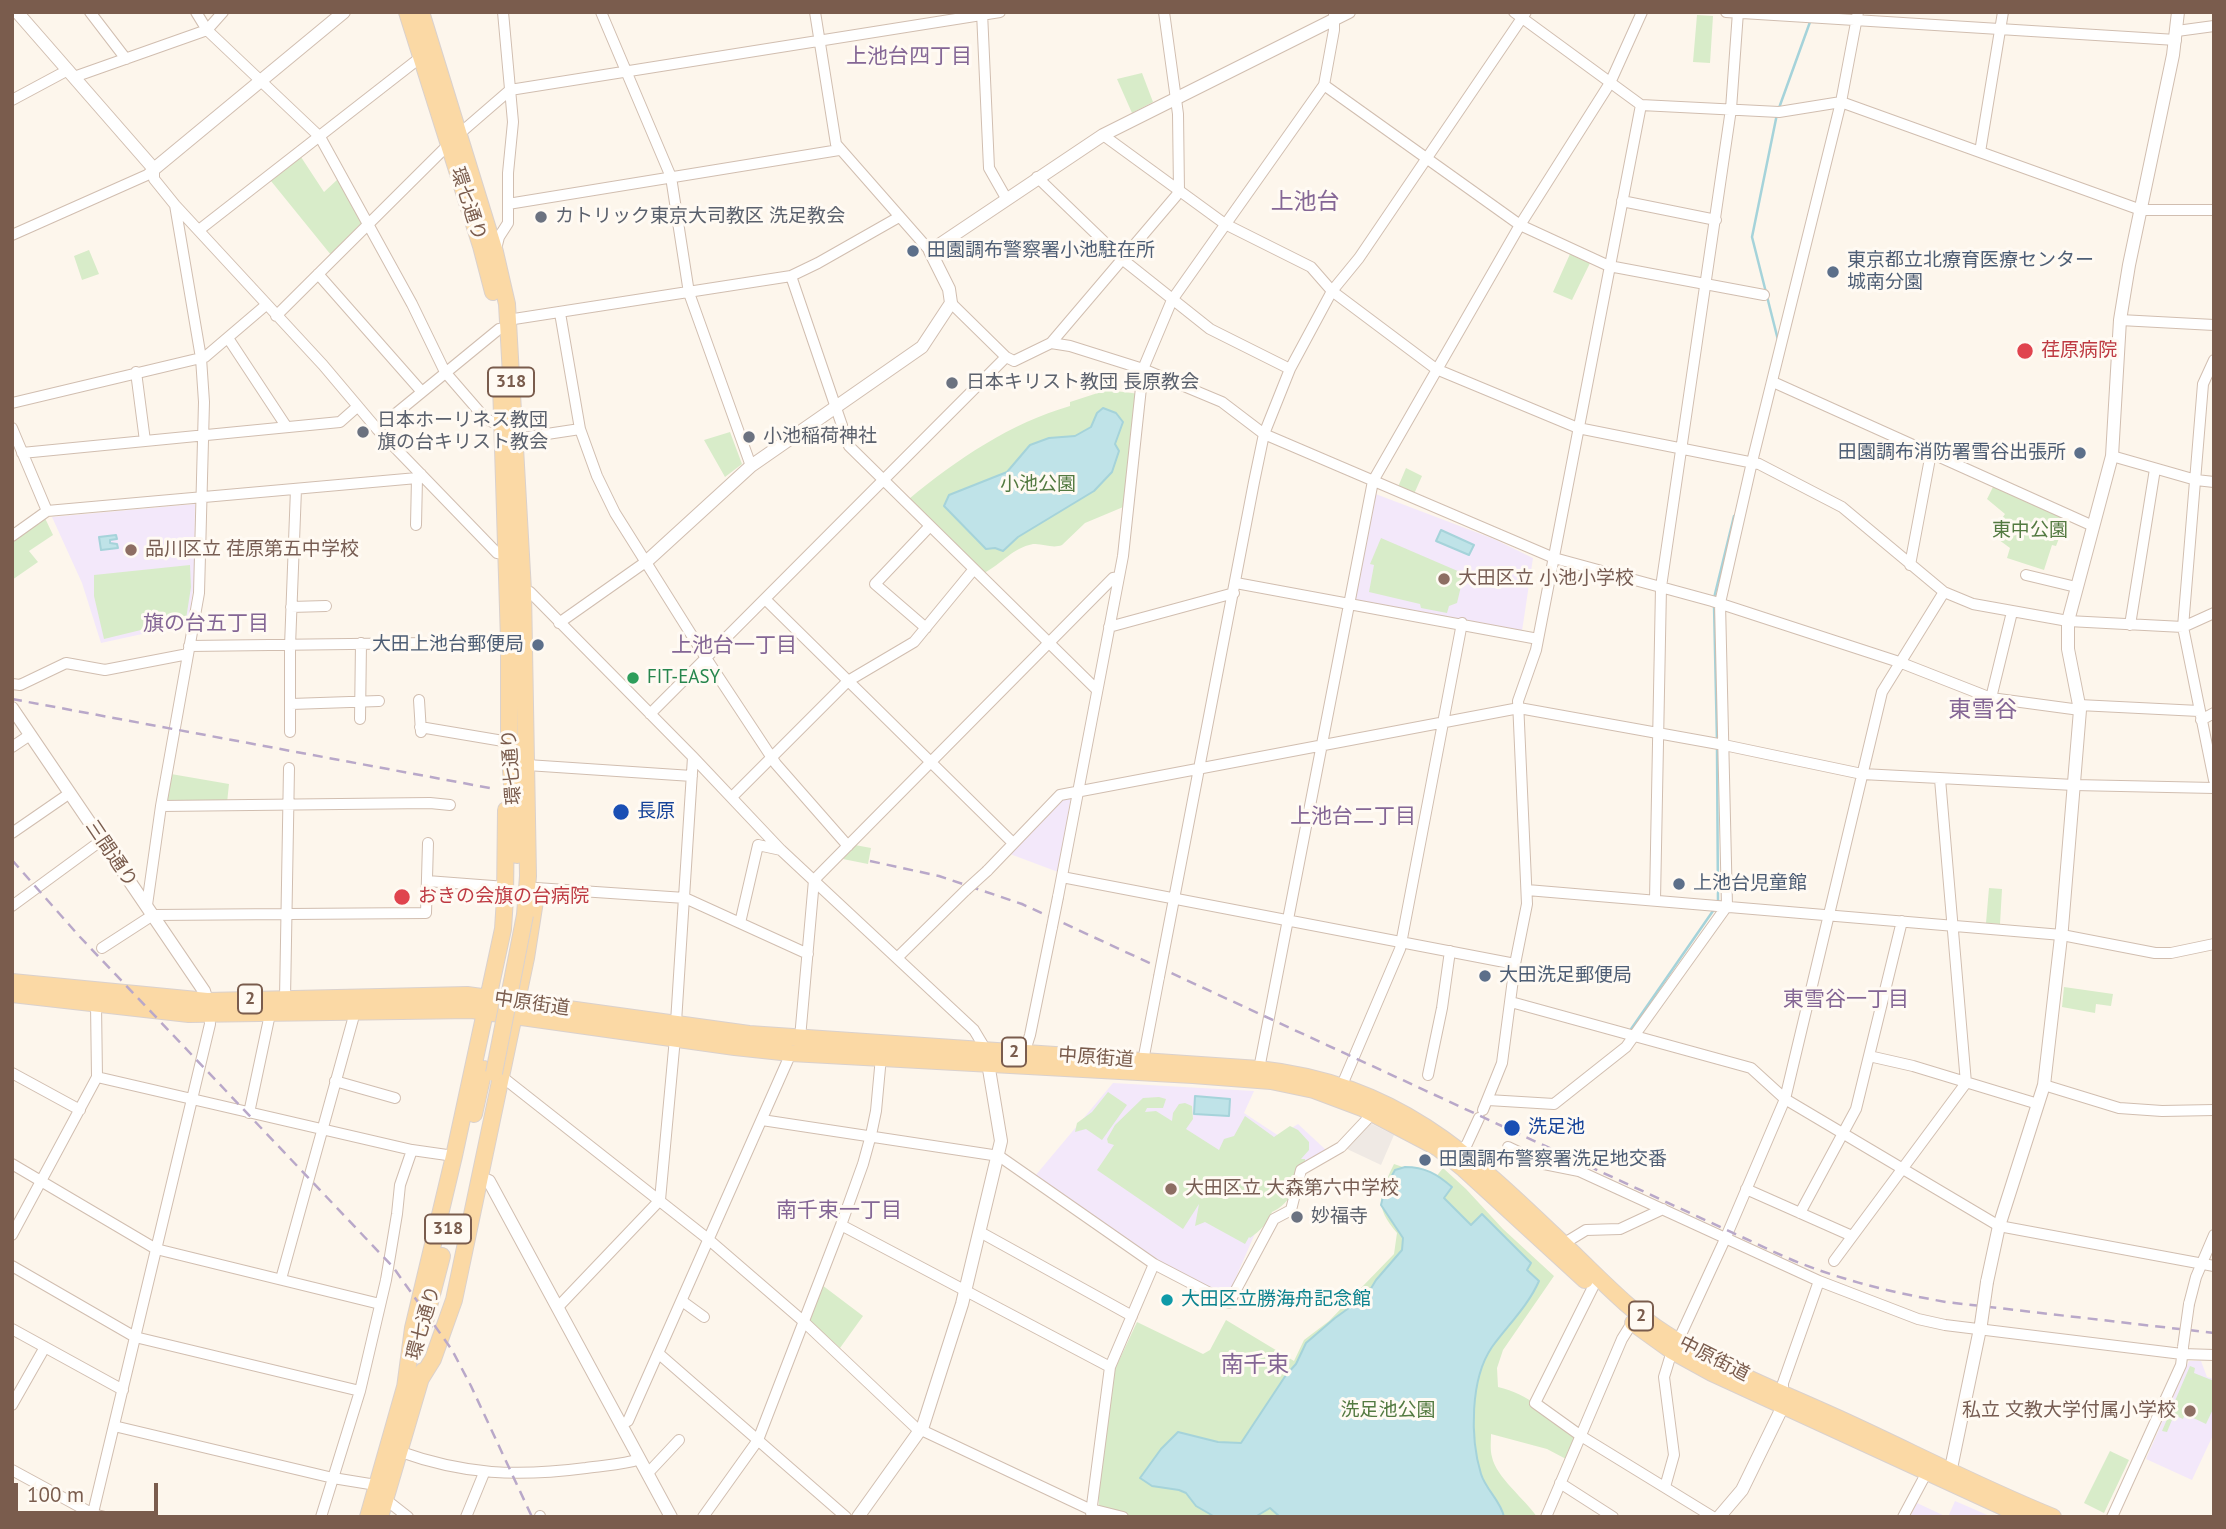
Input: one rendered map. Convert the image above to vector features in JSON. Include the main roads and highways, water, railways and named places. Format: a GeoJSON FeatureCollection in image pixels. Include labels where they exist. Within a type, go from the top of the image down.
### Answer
{"type":"FeatureCollection","features":[{"type":"Feature","properties":{"kind":"main road","name":"環七通り"},"geometry":{"type":"LineString","coordinates":[[407,12],[421,57],[495,252],[507,304],[503,326],[501,423],[509,641],[509,742],[519,914]]}},
{"type":"Feature","properties":{"kind":"main road","name":"環七通り"},"geometry":{"type":"LineString","coordinates":[[380,1517],[381,1492],[412,1384],[438,1325],[493,1073],[519,914],[528,876],[523,591],[514,439],[503,326],[421,12]]}},
{"type":"Feature","properties":{"kind":"main road"},"geometry":{"type":"LineString","coordinates":[[509,742],[503,929],[454,1156],[413,1328],[405,1373],[412,1384],[433,1359],[454,1300],[481,1178],[493,1073],[515,1009],[533,922],[536,888],[534,785],[527,765]]}},
{"type":"Feature","properties":{"kind":"main road","name":"中原街道"},"geometry":{"type":"LineString","coordinates":[[12,982],[270,1014],[461,1010],[486,1005],[676,1031],[791,1053],[881,1058],[987,1057],[1026,1053],[1293,1072],[1339,1091],[1373,1113],[1457,1155],[1632,1323],[1675,1346]]}},
{"type":"Feature","properties":{"kind":"main road","name":"中原街道"},"geometry":{"type":"LineString","coordinates":[[12,993],[170,1013],[285,999],[467,995],[486,1005]]}},
{"type":"Feature","properties":{"kind":"main road","name":"中原街道"},"geometry":{"type":"LineString","coordinates":[[676,1031],[800,1038],[987,1057],[1007,1065],[1271,1081],[1376,1099],[1412,1118],[1563,1244],[1675,1346],[1712,1373],[1783,1400],[1949,1476],[2053,1517]]}},
{"type":"Feature","properties":{"kind":"main road","name":"環七通り"},"geometry":{"type":"LineString","coordinates":[[368,1517],[398,1451],[412,1384]]}},
{"type":"Feature","properties":{"kind":"main road","name":"中原街道"},"geometry":{"type":"LineString","coordinates":[[1783,1400],[1927,1472],[1949,1476],[2025,1517]]}},
{"type":"Feature","properties":{"kind":"water"},"geometry":{"type":"Polygon","coordinates":[[[1103,408],[1116,413],[1123,422],[1115,444],[1119,451],[1112,472],[1094,491],[1018,537],[1003,551],[986,549],[944,506],[949,495],[1007,472],[1030,445],[1049,438],[1075,436],[1091,427],[1097,413],[1103,408]]]}},
{"type":"Feature","properties":{"kind":"water"},"geometry":{"type":"Polygon","coordinates":[[[1441,530],[1474,545],[1469,555],[1436,541],[1441,530]]]}},
{"type":"Feature","properties":{"kind":"water"},"geometry":{"type":"Polygon","coordinates":[[[116,535],[117,539],[110,540],[110,543],[117,544],[118,548],[101,550],[99,537],[116,535]]]}},
{"type":"Feature","properties":{"kind":"water"},"geometry":{"type":"Polygon","coordinates":[[[1195,1096],[1230,1099],[1229,1116],[1194,1114],[1195,1096]]]}},
{"type":"Feature","properties":{"kind":"water","name":"洗足池公園"},"geometry":{"type":"Polygon","coordinates":[[[1405,1167],[1430,1172],[1452,1187],[1444,1198],[1471,1225],[1482,1214],[1531,1263],[1527,1270],[1539,1281],[1524,1307],[1492,1347],[1479,1375],[1476,1392],[1474,1426],[1477,1460],[1483,1480],[1504,1517],[1280,1517],[1270,1508],[1255,1517],[1215,1517],[1196,1506],[1186,1493],[1152,1486],[1140,1478],[1161,1449],[1178,1432],[1218,1442],[1241,1443],[1296,1364],[1306,1343],[1367,1295],[1376,1280],[1402,1250],[1403,1238],[1381,1205],[1385,1188],[1395,1170],[1405,1167]]]}},
{"type":"Feature","properties":{"kind":"waterway"},"geometry":{"type":"LineString","coordinates":[[1779,108],[1810,22]]}},
{"type":"Feature","properties":{"kind":"waterway"},"geometry":{"type":"LineString","coordinates":[[1777,114],[1752,237],[1778,340]]}},
{"type":"Feature","properties":{"kind":"waterway"},"geometry":{"type":"LineString","coordinates":[[1714,598],[1734,516]]}},
{"type":"Feature","properties":{"kind":"waterway"},"geometry":{"type":"LineString","coordinates":[[1714,605],[1717,741]]}},
{"type":"Feature","properties":{"kind":"waterway"},"geometry":{"type":"LineString","coordinates":[[1717,748],[1718,902]]}},
{"type":"Feature","properties":{"kind":"waterway"},"geometry":{"type":"LineString","coordinates":[[1629,1032],[1715,908]]}},
{"type":"Feature","properties":{"kind":"railway"},"geometry":{"type":"LineString","coordinates":[[12,699],[495,789]]}},
{"type":"Feature","properties":{"kind":"railway"},"geometry":{"type":"LineString","coordinates":[[12,860],[80,937],[393,1267],[452,1350],[532,1517]]}},
{"type":"Feature","properties":{"kind":"railway"},"geometry":{"type":"LineString","coordinates":[[870,861],[939,876],[1022,904],[1783,1256],[1823,1271],[1883,1289],[1946,1302],[2214,1333]]}},
{"type":"Feature","properties":{"kind":"place","name":"カトリック東京大司教区 洗足教会"},"geometry":{"type":"Point","coordinates":[541,217]}},
{"type":"Feature","properties":{"kind":"place","name":"田園調布警察署小池駐在所"},"geometry":{"type":"Point","coordinates":[913,251]}},
{"type":"Feature","properties":{"kind":"place","name":"東京都立北療育医療センター 城南分園"},"geometry":{"type":"Point","coordinates":[1833,272]}},
{"type":"Feature","properties":{"kind":"place","name":"荏原病院"},"geometry":{"type":"Point","coordinates":[2025,351]}},
{"type":"Feature","properties":{"kind":"place","name":"日本キリスト教団 長原教会"},"geometry":{"type":"Point","coordinates":[952,383]}},
{"type":"Feature","properties":{"kind":"place","name":"日本ホーリネス教団 旗の台キリスト教会"},"geometry":{"type":"Point","coordinates":[363,432]}},
{"type":"Feature","properties":{"kind":"place","name":"小池稲荷神社"},"geometry":{"type":"Point","coordinates":[749,437]}},
{"type":"Feature","properties":{"kind":"place","name":"田園調布消防署雪谷出張所"},"geometry":{"type":"Point","coordinates":[2080,453]}},
{"type":"Feature","properties":{"kind":"place","name":"品川区立 荏原第五中学校"},"geometry":{"type":"Point","coordinates":[131,550]}},
{"type":"Feature","properties":{"kind":"place","name":"大田区立 小池小学校"},"geometry":{"type":"Point","coordinates":[1444,579]}},
{"type":"Feature","properties":{"kind":"place","name":"大田上池台郵便局"},"geometry":{"type":"Point","coordinates":[538,645]}},
{"type":"Feature","properties":{"kind":"place","name":"FIT-EASY"},"geometry":{"type":"Point","coordinates":[633,678]}},
{"type":"Feature","properties":{"kind":"place","name":"長原"},"geometry":{"type":"Point","coordinates":[621,812]}},
{"type":"Feature","properties":{"kind":"place","name":"上池台児童館"},"geometry":{"type":"Point","coordinates":[1679,884]}},
{"type":"Feature","properties":{"kind":"place","name":"おきの会旗の台病院"},"geometry":{"type":"Point","coordinates":[402,897]}},
{"type":"Feature","properties":{"kind":"place","name":"大田洗足郵便局"},"geometry":{"type":"Point","coordinates":[1485,976]}},
{"type":"Feature","properties":{"kind":"place","name":"洗足池"},"geometry":{"type":"Point","coordinates":[1512,1128]}},
{"type":"Feature","properties":{"kind":"place","name":"田園調布警察署洗足地交番"},"geometry":{"type":"Point","coordinates":[1425,1160]}},
{"type":"Feature","properties":{"kind":"place","name":"大田区立 大森第六中学校"},"geometry":{"type":"Point","coordinates":[1171,1189]}},
{"type":"Feature","properties":{"kind":"place","name":"妙福寺"},"geometry":{"type":"Point","coordinates":[1297,1217]}},
{"type":"Feature","properties":{"kind":"place","name":"大田区立勝海舟記念館"},"geometry":{"type":"Point","coordinates":[1167,1300]}},
{"type":"Feature","properties":{"kind":"place","name":"私立 文教大学付属小学校"},"geometry":{"type":"Point","coordinates":[2190,1411]}},
{"type":"Feature","properties":{"kind":"district","name":"上池台四丁目"},"geometry":{"type":"Point","coordinates":[909,57]}},
{"type":"Feature","properties":{"kind":"district","name":"上池台"},"geometry":{"type":"Point","coordinates":[1305,202]}},
{"type":"Feature","properties":{"kind":"district","name":"旗の台五丁目"},"geometry":{"type":"Point","coordinates":[206,624]}},
{"type":"Feature","properties":{"kind":"district","name":"上池台一丁目"},"geometry":{"type":"Point","coordinates":[734,646]}},
{"type":"Feature","properties":{"kind":"district","name":"東雪谷"},"geometry":{"type":"Point","coordinates":[1983,710]}},
{"type":"Feature","properties":{"kind":"district","name":"上池台二丁目"},"geometry":{"type":"Point","coordinates":[1353,817]}},
{"type":"Feature","properties":{"kind":"district","name":"東雪谷一丁目"},"geometry":{"type":"Point","coordinates":[1846,1000]}},
{"type":"Feature","properties":{"kind":"district","name":"南千束一丁目"},"geometry":{"type":"Point","coordinates":[839,1211]}},
{"type":"Feature","properties":{"kind":"district","name":"南千束"},"geometry":{"type":"Point","coordinates":[1255,1365]}},
{"type":"Feature","properties":{"kind":"park label","name":"小池公園"},"geometry":{"type":"Point","coordinates":[1038,485]}},
{"type":"Feature","properties":{"kind":"park label","name":"東中公園"},"geometry":{"type":"Point","coordinates":[2030,531]}}]}
